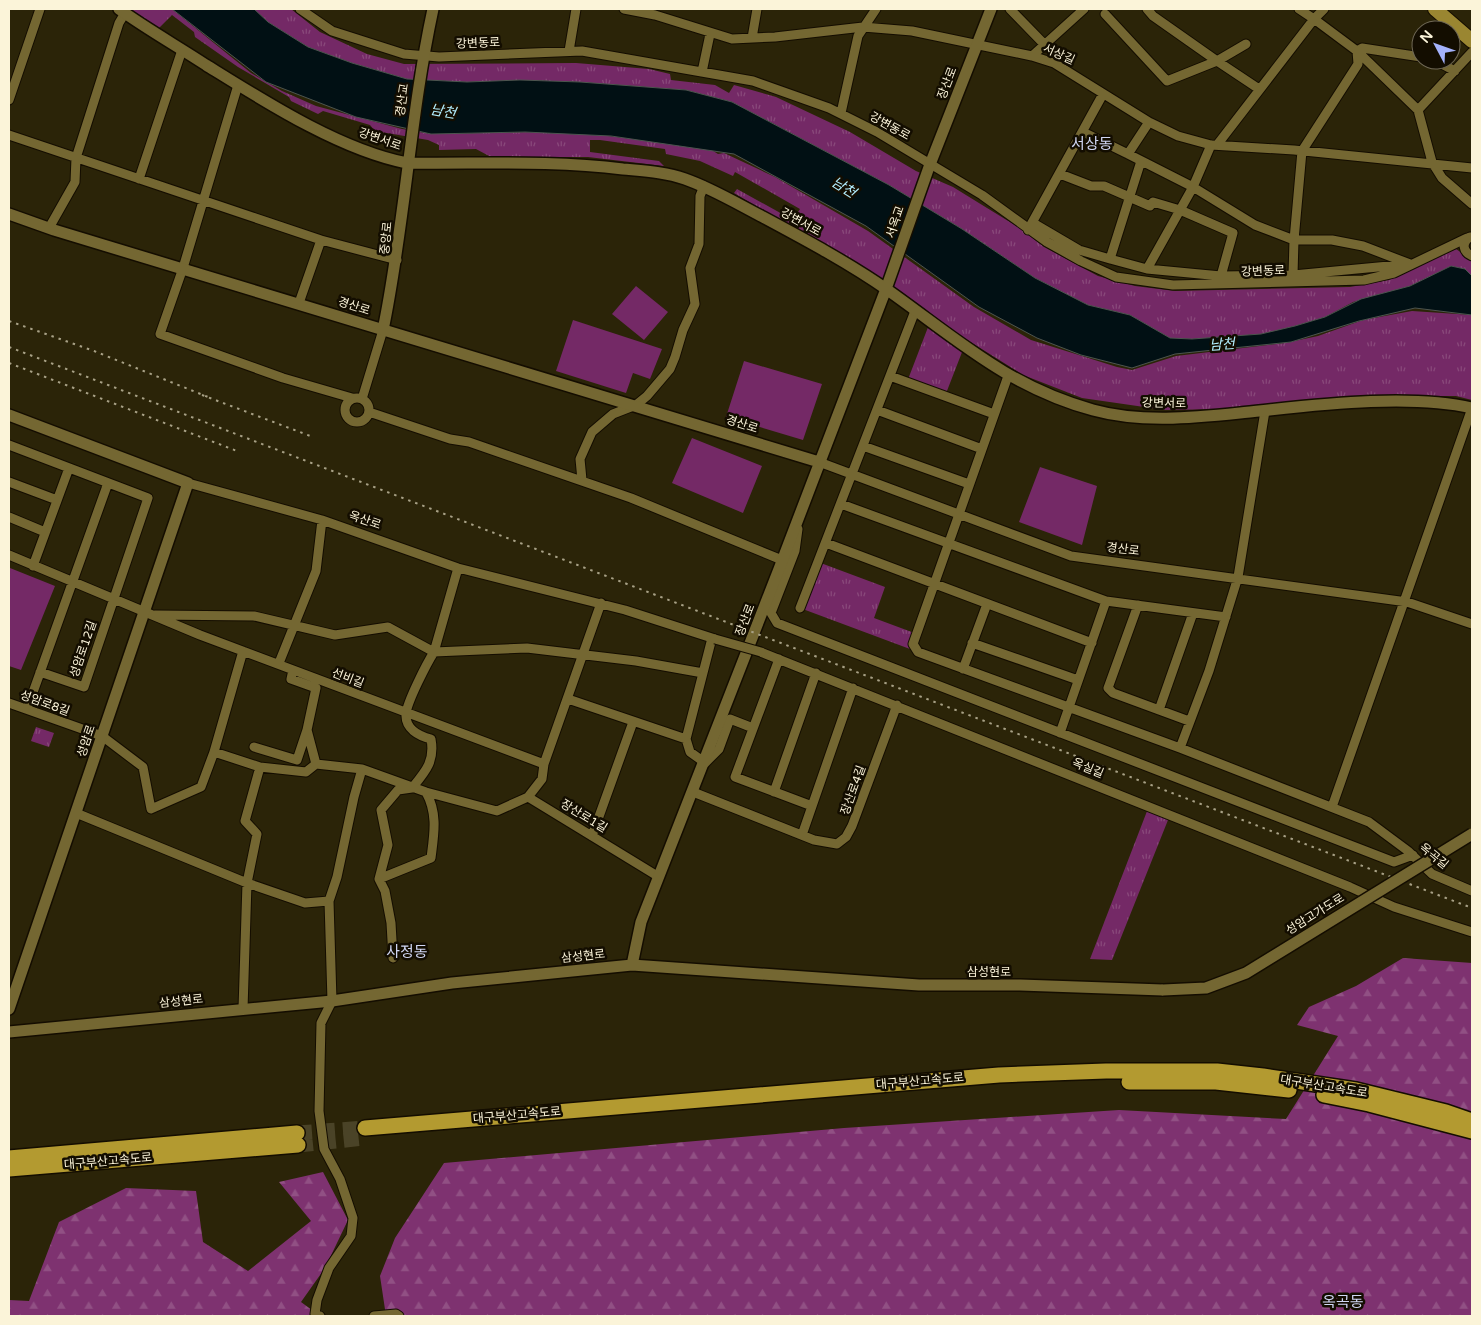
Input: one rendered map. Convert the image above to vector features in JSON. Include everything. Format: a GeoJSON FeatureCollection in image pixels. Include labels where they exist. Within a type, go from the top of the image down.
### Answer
{"type":"FeatureCollection","features":[{"type":"Feature","properties":{"kind":"highway","name":"대구부산고속도로"},"geometry":{"type":"LineString","coordinates":[[1216,1077],[1304,1091],[1369,1104],[1472,1131]]}},
{"type":"Feature","properties":{"kind":"highway","name":"대구부산고속도로"},"geometry":{"type":"LineString","coordinates":[[365,1133],[999,1080],[1103,1081],[1216,1077],[1356,1090],[1446,1112],[1472,1121]]}},
{"type":"Feature","properties":{"kind":"highway","name":"대구부산고속도로"},"geometry":{"type":"LineString","coordinates":[[9,1158],[297,1139],[9,1169]]}},
{"type":"Feature","properties":{"kind":"main road"},"geometry":{"type":"LineString","coordinates":[[1434,9],[1472,41]]}},
{"type":"Feature","properties":{"kind":"street"},"geometry":{"type":"LineString","coordinates":[[9,100],[40,9]]}},
{"type":"Feature","properties":{"kind":"street","name":"강변동로"},"geometry":{"type":"LineString","coordinates":[[300,9],[323,26],[344,36],[398,52],[423,56],[455,57],[582,51],[752,81],[841,113],[982,195],[1081,261],[1106,272],[1132,280],[1157,284],[1231,285],[1364,280],[1394,272],[1470,237]]}},
{"type":"Feature","properties":{"kind":"street"},"geometry":{"type":"LineString","coordinates":[[423,56],[433,9]]}},
{"type":"Feature","properties":{"kind":"street"},"geometry":{"type":"LineString","coordinates":[[569,51],[576,9]]}},
{"type":"Feature","properties":{"kind":"street","name":"서상길"},"geometry":{"type":"LineString","coordinates":[[624,9],[655,15],[710,34],[732,39],[863,27],[912,31],[1032,56],[1054,63],[1149,122],[1178,136],[1214,145],[1432,162],[1472,168]]}},
{"type":"Feature","properties":{"kind":"street"},"geometry":{"type":"LineString","coordinates":[[752,38],[757,9]]}},
{"type":"Feature","properties":{"kind":"street"},"geometry":{"type":"LineString","coordinates":[[841,113],[855,49],[863,27],[876,9]]}},
{"type":"Feature","properties":{"kind":"street","name":"장산로"},"geometry":{"type":"LineString","coordinates":[[930,165],[991,9]]}},
{"type":"Feature","properties":{"kind":"street"},"geometry":{"type":"LineString","coordinates":[[1010,9],[1044,44]]}},
{"type":"Feature","properties":{"kind":"street"},"geometry":{"type":"LineString","coordinates":[[1032,56],[1084,9]]}},
{"type":"Feature","properties":{"kind":"street"},"geometry":{"type":"LineString","coordinates":[[1147,9],[1153,16],[1259,89]]}},
{"type":"Feature","properties":{"kind":"street"},"geometry":{"type":"LineString","coordinates":[[1299,9],[1357,51],[1418,110],[1432,162],[1442,178],[1472,204]]}},
{"type":"Feature","properties":{"kind":"street"},"geometry":{"type":"LineString","coordinates":[[1147,269],[1193,188],[1214,145],[1324,9]]}},
{"type":"Feature","properties":{"kind":"street"},"geometry":{"type":"LineString","coordinates":[[49,228],[75,182],[76,158],[122,11]]}},
{"type":"Feature","properties":{"kind":"street","name":"강변서로"},"geometry":{"type":"LineString","coordinates":[[122,11],[238,85],[298,119],[363,150],[388,159],[408,163],[536,162],[594,165],[668,174],[704,186],[786,229],[887,288],[976,356],[1008,376],[1070,403],[1123,416],[1150,418],[1206,417],[1385,402],[1451,403],[1472,408]]}},
{"type":"Feature","properties":{"kind":"street"},"geometry":{"type":"LineString","coordinates":[[1104,14],[1167,81],[1218,61],[1246,44]]}},
{"type":"Feature","properties":{"kind":"street"},"geometry":{"type":"LineString","coordinates":[[702,72],[710,34]]}},
{"type":"Feature","properties":{"kind":"street"},"geometry":{"type":"LineString","coordinates":[[1357,51],[1362,48],[1411,55]]}},
{"type":"Feature","properties":{"kind":"street"},"geometry":{"type":"LineString","coordinates":[[139,179],[182,50]]}},
{"type":"Feature","properties":{"kind":"street"},"geometry":{"type":"LineString","coordinates":[[1293,275],[1294,240],[1302,151],[1358,64],[1357,51]]}},
{"type":"Feature","properties":{"kind":"street"},"geometry":{"type":"LineString","coordinates":[[1418,110],[1472,52]]}},
{"type":"Feature","properties":{"kind":"street","name":"경산교"},"geometry":{"type":"LineString","coordinates":[[409,148],[423,56]]}},
{"type":"Feature","properties":{"kind":"street"},"geometry":{"type":"LineString","coordinates":[[238,85],[183,268],[160,334],[309,387],[357,398],[368,404],[368,412],[361,421],[353,421],[347,417],[345,407],[329,396],[309,387]]}},
{"type":"Feature","properties":{"kind":"street"},"geometry":{"type":"LineString","coordinates":[[1103,94],[1031,226],[1079,250],[1147,269],[1221,276],[1293,275],[1410,264]]}},
{"type":"Feature","properties":{"kind":"street"},"geometry":{"type":"LineString","coordinates":[[1128,154],[1149,122]]}},
{"type":"Feature","properties":{"kind":"street"},"geometry":{"type":"LineString","coordinates":[[1083,132],[1193,188],[1255,225],[1294,240],[1332,240],[1363,246],[1410,264]]}},
{"type":"Feature","properties":{"kind":"street"},"geometry":{"type":"LineString","coordinates":[[9,135],[321,240],[397,260]]}},
{"type":"Feature","properties":{"kind":"street","name":"중앙로"},"geometry":{"type":"LineString","coordinates":[[384,330],[397,260],[409,148]]}},
{"type":"Feature","properties":{"kind":"street"},"geometry":{"type":"LineString","coordinates":[[1110,260],[1141,161]]}},
{"type":"Feature","properties":{"kind":"street","name":"서옥교"},"geometry":{"type":"LineString","coordinates":[[887,288],[930,165]]}},
{"type":"Feature","properties":{"kind":"street"},"geometry":{"type":"LineString","coordinates":[[1060,174],[1091,186],[1104,186],[1130,195],[1150,206],[1153,202],[1180,210],[1233,233],[1221,276]]}},
{"type":"Feature","properties":{"kind":"street"},"geometry":{"type":"LineString","coordinates":[[582,480],[580,459],[592,432],[613,414],[636,405],[670,369],[683,330],[694,308],[695,297],[690,268],[699,244],[700,196],[704,186]]}},
{"type":"Feature","properties":{"kind":"street","name":"경산로"},"geometry":{"type":"LineString","coordinates":[[9,214],[49,228],[819,462],[1071,556],[1238,577],[1404,602],[1472,624]]}},
{"type":"Feature","properties":{"kind":"street","name":"강변동로"},"geometry":{"type":"LineString","coordinates":[[1468,253],[1464,244],[1470,237]]}},
{"type":"Feature","properties":{"kind":"street"},"geometry":{"type":"LineString","coordinates":[[299,303],[321,240]]}},
{"type":"Feature","properties":{"kind":"street","name":"강변동로"},"geometry":{"type":"LineString","coordinates":[[1448,248],[1468,253]]}},
{"type":"Feature","properties":{"kind":"street","name":"장산로"},"geometry":{"type":"LineString","coordinates":[[632,965],[641,922],[887,288]]}},
{"type":"Feature","properties":{"kind":"street"},"geometry":{"type":"LineString","coordinates":[[800,608],[915,311]]}},
{"type":"Feature","properties":{"kind":"street"},"geometry":{"type":"LineString","coordinates":[[345,407],[357,398],[384,330]]}},
{"type":"Feature","properties":{"kind":"street"},"geometry":{"type":"LineString","coordinates":[[890,376],[994,414]]}},
{"type":"Feature","properties":{"kind":"street"},"geometry":{"type":"LineString","coordinates":[[934,584],[1008,376]]}},
{"type":"Feature","properties":{"kind":"street"},"geometry":{"type":"LineString","coordinates":[[1332,807],[1472,408]]}},
{"type":"Feature","properties":{"kind":"street"},"geometry":{"type":"LineString","coordinates":[[877,410],[982,449]]}},
{"type":"Feature","properties":{"kind":"street"},"geometry":{"type":"LineString","coordinates":[[1180,748],[1238,577],[1265,411]]}},
{"type":"Feature","properties":{"kind":"street"},"geometry":{"type":"LineString","coordinates":[[368,412],[450,440],[469,442],[582,480],[782,560]]}},
{"type":"Feature","properties":{"kind":"street","name":"옥산로"},"geometry":{"type":"LineString","coordinates":[[9,415],[188,483],[322,520],[458,568],[601,604],[760,652]]}},
{"type":"Feature","properties":{"kind":"street"},"geometry":{"type":"LineString","coordinates":[[9,445],[108,483],[27,709]]}},
{"type":"Feature","properties":{"kind":"street"},"geometry":{"type":"LineString","coordinates":[[863,446],[969,484]]}},
{"type":"Feature","properties":{"kind":"street"},"geometry":{"type":"LineString","coordinates":[[33,566],[69,468]]}},
{"type":"Feature","properties":{"kind":"street"},"geometry":{"type":"LineString","coordinates":[[9,482],[57,500]]}},
{"type":"Feature","properties":{"kind":"street","name":"성암로12길"},"geometry":{"type":"LineString","coordinates":[[40,672],[84,687],[148,498],[108,483]]}},
{"type":"Feature","properties":{"kind":"street","name":"성암로"},"geometry":{"type":"LineString","coordinates":[[9,1009],[102,736],[147,614],[188,483]]}},
{"type":"Feature","properties":{"kind":"street"},"geometry":{"type":"LineString","coordinates":[[841,504],[1106,601],[1226,617]]}},
{"type":"Feature","properties":{"kind":"street"},"geometry":{"type":"LineString","coordinates":[[800,514],[795,551],[771,613],[774,620],[1394,862],[1410,853]]}},
{"type":"Feature","properties":{"kind":"street"},"geometry":{"type":"LineString","coordinates":[[9,517],[45,532]]}},
{"type":"Feature","properties":{"kind":"street"},"geometry":{"type":"LineString","coordinates":[[279,663],[316,571],[322,520]]}},
{"type":"Feature","properties":{"kind":"street"},"geometry":{"type":"LineString","coordinates":[[826,542],[1092,643]]}},
{"type":"Feature","properties":{"kind":"street"},"geometry":{"type":"LineString","coordinates":[[9,555],[147,614],[254,616],[335,635],[388,627],[434,652],[527,648],[583,654],[703,673]]}},
{"type":"Feature","properties":{"kind":"street"},"geometry":{"type":"LineString","coordinates":[[393,958],[391,923],[385,892],[379,879],[388,845],[381,810],[398,790],[412,788],[422,776],[434,754],[431,740],[417,736],[409,726],[406,714],[426,664],[434,652],[458,568]]}},
{"type":"Feature","properties":{"kind":"street","name":"옥곡길"},"geometry":{"type":"LineString","coordinates":[[934,584],[913,644],[918,652],[1180,748],[1332,807],[1378,827],[1438,878],[1472,891]]}},
{"type":"Feature","properties":{"kind":"street"},"geometry":{"type":"LineString","coordinates":[[1060,733],[1106,601]]}},
{"type":"Feature","properties":{"kind":"street"},"geometry":{"type":"LineString","coordinates":[[243,651],[214,752],[260,767],[306,772],[316,764],[362,769],[412,788],[497,811],[528,797],[542,779],[544,764],[601,604]]}},
{"type":"Feature","properties":{"kind":"street"},"geometry":{"type":"LineString","coordinates":[[963,669],[987,604]]}},
{"type":"Feature","properties":{"kind":"street"},"geometry":{"type":"LineString","coordinates":[[1138,606],[1108,688],[1113,693],[1190,721]]}},
{"type":"Feature","properties":{"kind":"street"},"geometry":{"type":"LineString","coordinates":[[1159,710],[1193,613]]}},
{"type":"Feature","properties":{"kind":"street","name":"선비길"},"geometry":{"type":"LineString","coordinates":[[147,614],[279,663],[406,714],[544,764]]}},
{"type":"Feature","properties":{"kind":"street"},"geometry":{"type":"LineString","coordinates":[[714,639],[686,739],[690,752],[703,764],[719,749],[730,719],[753,728]]}},
{"type":"Feature","properties":{"kind":"street"},"geometry":{"type":"LineString","coordinates":[[972,643],[1078,680]]}},
{"type":"Feature","properties":{"kind":"street","name":"옥실길"},"geometry":{"type":"LineString","coordinates":[[760,652],[1350,887],[1394,907],[1472,932]]}},
{"type":"Feature","properties":{"kind":"street"},"geometry":{"type":"LineString","coordinates":[[779,659],[735,777],[812,806]]}},
{"type":"Feature","properties":{"kind":"street"},"geometry":{"type":"LineString","coordinates":[[254,747],[297,760],[308,730],[316,688],[291,679],[293,670]]}},
{"type":"Feature","properties":{"kind":"street"},"geometry":{"type":"LineString","coordinates":[[774,792],[816,673]]}},
{"type":"Feature","properties":{"kind":"street"},"geometry":{"type":"LineString","coordinates":[[802,835],[854,688]]}},
{"type":"Feature","properties":{"kind":"street"},"geometry":{"type":"LineString","coordinates":[[568,699],[686,739]]}},
{"type":"Feature","properties":{"kind":"street","name":"성암로8길"},"geometry":{"type":"LineString","coordinates":[[9,703],[102,736],[144,767],[151,809],[201,787],[214,752]]}},
{"type":"Feature","properties":{"kind":"street","name":"장산로4길"},"geometry":{"type":"LineString","coordinates":[[693,792],[826,844],[837,844],[846,837],[852,826],[897,705]]}},
{"type":"Feature","properties":{"kind":"street"},"geometry":{"type":"LineString","coordinates":[[592,836],[633,722]]}},
{"type":"Feature","properties":{"kind":"street"},"geometry":{"type":"LineString","coordinates":[[308,730],[316,764]]}},
{"type":"Feature","properties":{"kind":"street"},"geometry":{"type":"LineString","coordinates":[[243,1009],[246,883],[257,834],[245,821],[260,767]]}},
{"type":"Feature","properties":{"kind":"street"},"geometry":{"type":"LineString","coordinates":[[320,1316],[315,1314],[317,1300],[330,1268],[351,1236],[353,1218],[340,1179],[324,1149],[319,1110],[321,1023],[332,1001],[329,901],[337,877],[362,769]]}},
{"type":"Feature","properties":{"kind":"street"},"geometry":{"type":"LineString","coordinates":[[379,879],[431,858],[434,834],[433,806],[426,792]]}},
{"type":"Feature","properties":{"kind":"street","name":"장산로1길"},"geometry":{"type":"LineString","coordinates":[[528,797],[659,876]]}},
{"type":"Feature","properties":{"kind":"street"},"geometry":{"type":"LineString","coordinates":[[76,813],[246,883],[305,902],[329,901]]}},
{"type":"Feature","properties":{"kind":"street","name":"성암고가도로"},"geometry":{"type":"LineString","coordinates":[[1163,990],[1206,988],[1246,972],[1472,834]]}},
{"type":"Feature","properties":{"kind":"street","name":"삼성현로"},"geometry":{"type":"LineString","coordinates":[[9,1032],[332,1001],[452,983],[632,965],[919,986],[1020,985],[1163,990]]}},
{"type":"Feature","properties":{"kind":"street"},"geometry":{"type":"LineString","coordinates":[[374,1316],[396,1314],[399,1316]]}},
{"type":"Feature","properties":{"kind":"green space"},"geometry":{"type":"Polygon","coordinates":[[[130,9],[172,9],[251,73],[282,91],[316,106],[402,129],[431,134],[583,133],[710,149],[718,154],[724,153],[775,177],[868,231],[974,307],[1031,340],[1117,367],[1132,370],[1176,356],[1285,343],[1318,336],[1363,320],[1412,311],[1472,315],[1472,400],[1456,396],[1357,396],[1227,409],[1165,410],[1082,398],[1023,375],[961,336],[899,290],[734,193],[737,189],[793,220],[800,209],[735,172],[733,176],[700,161],[666,154],[665,149],[600,140],[590,140],[590,152],[659,161],[664,166],[588,157],[491,157],[476,149],[439,150],[439,145],[428,140],[375,131],[370,125],[323,111],[318,114],[291,101],[289,97],[238,67],[195,37],[194,32],[172,15],[159,28],[130,9]]]}},
{"type":"Feature","properties":{"kind":"green space"},"geometry":{"type":"Polygon","coordinates":[[[254,9],[291,9],[320,32],[367,54],[404,64],[576,63],[649,69],[670,74],[671,80],[715,85],[729,93],[734,85],[776,97],[850,132],[916,171],[953,187],[1018,227],[1044,247],[1098,276],[1135,286],[1175,291],[1350,287],[1389,280],[1456,249],[1472,260],[1472,276],[1465,269],[1451,266],[1410,286],[1353,302],[1325,317],[1261,334],[1192,339],[1170,338],[1130,315],[1088,305],[1035,278],[962,229],[889,185],[732,102],[686,90],[580,82],[520,80],[467,82],[407,79],[352,63],[308,47],[268,22],[254,9]]]}},
{"type":"Feature","properties":{"kind":"green space"},"geometry":{"type":"Polygon","coordinates":[[[636,286],[668,312],[644,340],[612,314],[636,286]]]}},
{"type":"Feature","properties":{"kind":"green space"},"geometry":{"type":"Polygon","coordinates":[[[573,320],[662,349],[650,379],[633,373],[626,393],[556,371],[573,320]]]}},
{"type":"Feature","properties":{"kind":"green space"},"geometry":{"type":"Polygon","coordinates":[[[930,322],[964,347],[945,396],[907,382],[930,322]]]}},
{"type":"Feature","properties":{"kind":"green space"},"geometry":{"type":"Polygon","coordinates":[[[744,361],[822,384],[803,440],[726,417],[744,361]]]}},
{"type":"Feature","properties":{"kind":"green space"},"geometry":{"type":"Polygon","coordinates":[[[692,438],[762,466],[743,513],[672,483],[692,438]]]}},
{"type":"Feature","properties":{"kind":"green space"},"geometry":{"type":"Polygon","coordinates":[[[1040,467],[1097,486],[1082,545],[1019,522],[1040,467]]]}},
{"type":"Feature","properties":{"kind":"green space"},"geometry":{"type":"Polygon","coordinates":[[[818,562],[885,587],[874,618],[917,634],[918,652],[800,608],[818,562]]]}},
{"type":"Feature","properties":{"kind":"green space"},"geometry":{"type":"Polygon","coordinates":[[[10,568],[55,586],[21,670],[9,666],[10,568]]]}},
{"type":"Feature","properties":{"kind":"green space"},"geometry":{"type":"Polygon","coordinates":[[[36,727],[54,733],[49,747],[31,741],[36,727]]]}},
{"type":"Feature","properties":{"kind":"green space"},"geometry":{"type":"Polygon","coordinates":[[[1149,806],[1170,815],[1112,960],[1090,959],[1149,806]]]}},
{"type":"Feature","properties":{"kind":"green space"},"geometry":{"type":"Polygon","coordinates":[[[1403,958],[1472,963],[1472,1316],[386,1316],[380,1276],[395,1238],[444,1163],[844,1128],[1119,1110],[1286,1119],[1338,1036],[1297,1025],[1309,1007],[1356,986],[1403,958]]]}},
{"type":"Feature","properties":{"kind":"green space"},"geometry":{"type":"Polygon","coordinates":[[[323,1172],[348,1220],[325,1268],[301,1302],[320,1316],[9,1316],[9,1300],[29,1301],[59,1222],[126,1188],[196,1191],[203,1242],[248,1271],[311,1221],[279,1182],[323,1172]]]}},
{"type":"Feature","properties":{"kind":"water","name":"남천"},"geometry":{"type":"Polygon","coordinates":[[[172,9],[254,9],[268,22],[308,47],[352,63],[407,79],[467,82],[520,80],[580,82],[686,90],[732,102],[889,185],[962,229],[1035,278],[1088,305],[1130,315],[1170,338],[1192,339],[1261,334],[1295,326],[1325,317],[1361,299],[1410,286],[1451,266],[1465,269],[1472,276],[1472,315],[1415,308],[1359,321],[1291,342],[1175,354],[1132,368],[1081,355],[1037,338],[979,307],[866,226],[734,154],[611,136],[525,132],[431,134],[356,117],[266,82],[172,9]]]}},
{"type":"Feature","properties":{"kind":"tunnel"},"geometry":{"type":"LineString","coordinates":[[297,1133],[365,1128]]}},
{"type":"Feature","properties":{"kind":"tunnel"},"geometry":{"type":"LineString","coordinates":[[298,1145],[365,1138]]}},
{"type":"Feature","properties":{"kind":"railway"},"geometry":{"type":"LineString","coordinates":[[9,321],[94,351],[208,397]]}},
{"type":"Feature","properties":{"kind":"railway"},"geometry":{"type":"LineString","coordinates":[[9,347],[1472,908]]}},
{"type":"Feature","properties":{"kind":"railway"},"geometry":{"type":"LineString","coordinates":[[9,363],[237,451]]}},
{"type":"Feature","properties":{"kind":"railway"},"geometry":{"type":"LineString","coordinates":[[202,395],[313,437]]}},
{"type":"Feature","properties":{"kind":"district","name":"서상동"},"geometry":{"type":"Point","coordinates":[1092,144]}},
{"type":"Feature","properties":{"kind":"district","name":"사정동"},"geometry":{"type":"Point","coordinates":[407,952]}},
{"type":"Feature","properties":{"kind":"district","name":"옥곡동"},"geometry":{"type":"Point","coordinates":[1343,1302]}}]}
